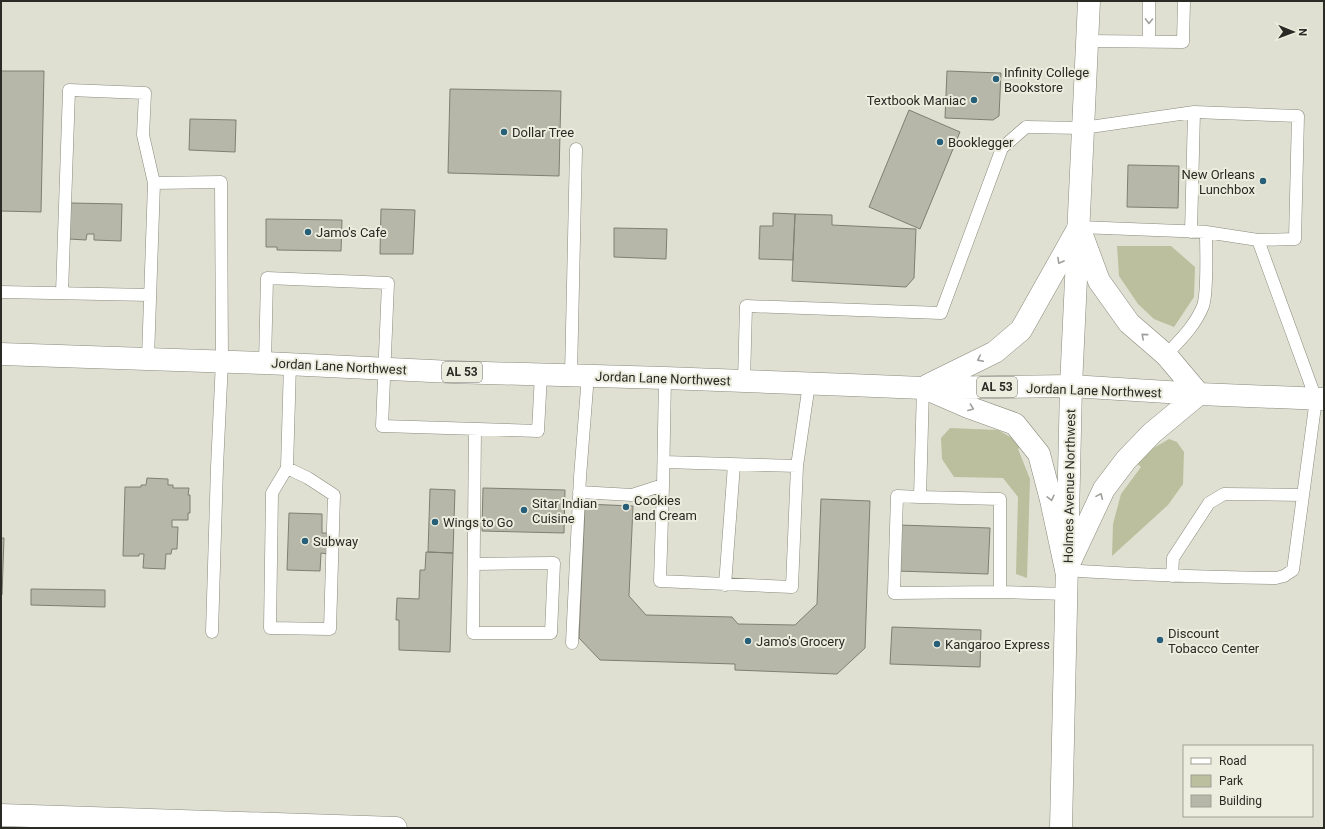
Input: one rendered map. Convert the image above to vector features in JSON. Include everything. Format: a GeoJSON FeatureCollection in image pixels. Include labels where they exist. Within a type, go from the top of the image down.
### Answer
{"type":"FeatureCollection","features":[{"type":"Feature","properties":{"kind":"main road","name":"Holmes Avenue Northwest"},"geometry":{"type":"LineString","coordinates":[[1061,828],[1071,386],[1089,1]]}},
{"type":"Feature","properties":{"kind":"main road"},"geometry":{"type":"LineString","coordinates":[[1066,570],[1104,489],[1126,460],[1147,438],[1200,394],[1166,355],[1129,323],[1099,281],[1078,227]]}},
{"type":"Feature","properties":{"kind":"main road"},"geometry":{"type":"LineString","coordinates":[[923,388],[995,352],[1021,330],[1078,227]]}},
{"type":"Feature","properties":{"kind":"main road","name":"Jordan Lane Northwest"},"geometry":{"type":"LineString","coordinates":[[1,354],[148,358],[923,388],[1071,386],[1200,394],[1320,399]]}},
{"type":"Feature","properties":{"kind":"main road"},"geometry":{"type":"LineString","coordinates":[[923,388],[968,407],[1015,424],[1039,454],[1051,500],[1066,570]]}},
{"type":"Feature","properties":{"kind":"main road"},"geometry":{"type":"LineString","coordinates":[[1,815],[396,828]]}},
{"type":"Feature","properties":{"kind":"lane"},"geometry":{"type":"LineString","coordinates":[[1149,1],[1149,42]]}},
{"type":"Feature","properties":{"kind":"lane"},"geometry":{"type":"LineString","coordinates":[[1087,41],[1183,42],[1184,1]]}},
{"type":"Feature","properties":{"kind":"lane"},"geometry":{"type":"LineString","coordinates":[[62,293],[69,90],[145,93],[143,135],[154,183],[148,358]]}},
{"type":"Feature","properties":{"kind":"lane"},"geometry":{"type":"LineString","coordinates":[[1191,232],[1194,112]]}},
{"type":"Feature","properties":{"kind":"lane"},"geometry":{"type":"LineString","coordinates":[[744,381],[746,306],[941,313],[1002,148],[1026,127],[1082,128],[1194,112],[1298,116],[1295,239],[1258,240],[1206,232],[1078,227]]}},
{"type":"Feature","properties":{"kind":"lane"},"geometry":{"type":"LineString","coordinates":[[572,643],[579,492],[580,375],[576,149]]}},
{"type":"Feature","properties":{"kind":"lane"},"geometry":{"type":"LineString","coordinates":[[154,183],[221,182],[222,361],[212,632]]}},
{"type":"Feature","properties":{"kind":"lane"},"geometry":{"type":"LineString","coordinates":[[1166,355],[1192,326],[1203,305],[1205,287],[1206,232]]}},
{"type":"Feature","properties":{"kind":"lane"},"geometry":{"type":"LineString","coordinates":[[1066,570],[1172,576],[1276,578],[1284,576],[1293,570],[1303,495],[1320,399],[1258,240]]}},
{"type":"Feature","properties":{"kind":"lane"},"geometry":{"type":"LineString","coordinates":[[265,363],[267,278],[388,282],[382,426],[538,431],[540,374]]}},
{"type":"Feature","properties":{"kind":"lane"},"geometry":{"type":"LineString","coordinates":[[1,292],[150,295]]}},
{"type":"Feature","properties":{"kind":"lane"},"geometry":{"type":"LineString","coordinates":[[286,468],[308,478],[334,495],[330,629],[270,628],[272,493],[286,468],[290,364]]}},
{"type":"Feature","properties":{"kind":"lane"},"geometry":{"type":"LineString","coordinates":[[665,378],[660,581],[725,585],[792,587],[797,466],[809,384]]}},
{"type":"Feature","properties":{"kind":"lane"},"geometry":{"type":"LineString","coordinates":[[920,497],[923,388]]}},
{"type":"Feature","properties":{"kind":"lane"},"geometry":{"type":"LineString","coordinates":[[474,564],[554,563],[551,633],[473,633],[475,429]]}},
{"type":"Feature","properties":{"kind":"lane"},"geometry":{"type":"LineString","coordinates":[[664,462],[797,466]]}},
{"type":"Feature","properties":{"kind":"lane"},"geometry":{"type":"LineString","coordinates":[[725,585],[734,465]]}},
{"type":"Feature","properties":{"kind":"lane"},"geometry":{"type":"LineString","coordinates":[[579,492],[632,495],[663,485]]}},
{"type":"Feature","properties":{"kind":"lane"},"geometry":{"type":"LineString","coordinates":[[1172,576],[1173,558],[1209,503],[1224,494],[1303,495]]}},
{"type":"Feature","properties":{"kind":"lane"},"geometry":{"type":"LineString","coordinates":[[1000,592],[1000,499],[898,496],[894,593],[1000,592],[1066,594]]}},
{"type":"Feature","properties":{"kind":"green space"},"geometry":{"type":"Polygon","coordinates":[[[1117,246],[1171,246],[1195,267],[1194,297],[1174,327],[1154,319],[1138,304],[1119,276],[1117,246]]]}},
{"type":"Feature","properties":{"kind":"green space"},"geometry":{"type":"Polygon","coordinates":[[[950,428],[998,430],[1024,445],[1018,449],[1030,479],[1027,578],[1016,574],[1018,497],[1003,478],[954,477],[942,459],[941,438],[950,428]]]}},
{"type":"Feature","properties":{"kind":"green space"},"geometry":{"type":"Polygon","coordinates":[[[1169,439],[1177,442],[1184,452],[1183,484],[1168,505],[1112,556],[1113,524],[1121,494],[1141,467],[1133,460],[1169,439]]]}},
{"type":"Feature","properties":{"kind":"building"},"geometry":{"type":"Polygon","coordinates":[[[1,71],[44,71],[41,212],[1,211],[1,71]]]}},
{"type":"Feature","properties":{"kind":"building"},"geometry":{"type":"Polygon","coordinates":[[[947,71],[1001,73],[999,116],[993,120],[945,118],[947,71]]]}},
{"type":"Feature","properties":{"kind":"building","name":"Dollar Tree"},"geometry":{"type":"Polygon","coordinates":[[[450,89],[561,91],[559,176],[448,173],[450,89]]]}},
{"type":"Feature","properties":{"kind":"building"},"geometry":{"type":"Polygon","coordinates":[[[909,110],[960,132],[920,229],[869,207],[909,110]]]}},
{"type":"Feature","properties":{"kind":"building"},"geometry":{"type":"Polygon","coordinates":[[[190,119],[236,120],[235,152],[189,150],[190,119]]]}},
{"type":"Feature","properties":{"kind":"building"},"geometry":{"type":"Polygon","coordinates":[[[1128,165],[1179,166],[1178,208],[1127,207],[1128,165]]]}},
{"type":"Feature","properties":{"kind":"building"},"geometry":{"type":"Polygon","coordinates":[[[70,203],[122,204],[121,241],[94,240],[94,234],[87,234],[86,240],[69,239],[70,203]]]}},
{"type":"Feature","properties":{"kind":"building"},"geometry":{"type":"Polygon","coordinates":[[[381,209],[415,210],[413,254],[380,254],[381,209]]]}},
{"type":"Feature","properties":{"kind":"building"},"geometry":{"type":"Polygon","coordinates":[[[773,213],[795,214],[793,260],[759,259],[760,226],[773,226],[773,213]]]}},
{"type":"Feature","properties":{"kind":"building"},"geometry":{"type":"Polygon","coordinates":[[[795,214],[832,215],[832,225],[916,229],[914,278],[906,287],[792,281],[795,214]]]}},
{"type":"Feature","properties":{"kind":"building"},"geometry":{"type":"Polygon","coordinates":[[[266,219],[342,220],[341,251],[277,250],[277,247],[266,247],[266,219]]]}},
{"type":"Feature","properties":{"kind":"building"},"geometry":{"type":"Polygon","coordinates":[[[614,228],[667,229],[666,259],[614,257],[614,228]]]}},
{"type":"Feature","properties":{"kind":"building"},"geometry":{"type":"Polygon","coordinates":[[[147,478],[168,479],[168,485],[173,485],[173,488],[189,488],[188,495],[190,495],[190,513],[188,513],[188,520],[172,520],[172,527],[178,527],[177,549],[172,549],[171,554],[166,554],[165,569],[143,568],[144,554],[139,554],[139,556],[123,556],[125,487],[141,487],[141,485],[146,485],[147,478]]]}},
{"type":"Feature","properties":{"kind":"building","name":"Sitar Indian Cuisine"},"geometry":{"type":"Polygon","coordinates":[[[483,488],[565,490],[564,533],[482,531],[483,488]]]}},
{"type":"Feature","properties":{"kind":"building"},"geometry":{"type":"Polygon","coordinates":[[[430,489],[455,490],[453,553],[428,552],[430,489]]]}},
{"type":"Feature","properties":{"kind":"building"},"geometry":{"type":"Polygon","coordinates":[[[821,499],[870,501],[865,648],[837,674],[735,670],[735,664],[600,660],[579,638],[585,504],[633,506],[629,596],[646,615],[732,617],[738,624],[795,625],[817,604],[821,499]]]}},
{"type":"Feature","properties":{"kind":"building"},"geometry":{"type":"Polygon","coordinates":[[[289,513],[322,514],[322,533],[328,533],[328,554],[321,553],[320,571],[287,570],[289,513]]]}},
{"type":"Feature","properties":{"kind":"building"},"geometry":{"type":"Polygon","coordinates":[[[899,525],[990,528],[988,574],[897,571],[899,525]]]}},
{"type":"Feature","properties":{"kind":"building"},"geometry":{"type":"Polygon","coordinates":[[[1,538],[4,538],[2,595],[1,595],[1,538]]]}},
{"type":"Feature","properties":{"kind":"building"},"geometry":{"type":"Polygon","coordinates":[[[426,552],[453,553],[450,652],[399,650],[399,620],[396,620],[397,598],[419,599],[420,570],[425,570],[426,552]]]}},
{"type":"Feature","properties":{"kind":"building"},"geometry":{"type":"Polygon","coordinates":[[[31,589],[105,590],[105,607],[31,605],[31,589]]]}},
{"type":"Feature","properties":{"kind":"building"},"geometry":{"type":"Polygon","coordinates":[[[892,627],[981,630],[980,667],[890,664],[892,627]]]}},
{"type":"Feature","properties":{"kind":"place","name":"Infinity College Bookstore"},"geometry":{"type":"Point","coordinates":[996,79]}},
{"type":"Feature","properties":{"kind":"place","name":"Textbook Maniac"},"geometry":{"type":"Point","coordinates":[974,100]}},
{"type":"Feature","properties":{"kind":"place","name":"Dollar Tree"},"geometry":{"type":"Point","coordinates":[504,132]}},
{"type":"Feature","properties":{"kind":"place","name":"Booklegger"},"geometry":{"type":"Point","coordinates":[940,142]}},
{"type":"Feature","properties":{"kind":"place","name":"New Orleans Lunchbox"},"geometry":{"type":"Point","coordinates":[1263,181]}},
{"type":"Feature","properties":{"kind":"place","name":"Jamo's Cafe"},"geometry":{"type":"Point","coordinates":[308,232]}},
{"type":"Feature","properties":{"kind":"place","name":"Cookies and Cream"},"geometry":{"type":"Point","coordinates":[626,507]}},
{"type":"Feature","properties":{"kind":"place","name":"Sitar Indian Cuisine"},"geometry":{"type":"Point","coordinates":[524,510]}},
{"type":"Feature","properties":{"kind":"place","name":"Wings to Go"},"geometry":{"type":"Point","coordinates":[435,522]}},
{"type":"Feature","properties":{"kind":"place","name":"Subway"},"geometry":{"type":"Point","coordinates":[305,541]}},
{"type":"Feature","properties":{"kind":"place","name":"Discount Tobacco Center"},"geometry":{"type":"Point","coordinates":[1160,640]}},
{"type":"Feature","properties":{"kind":"place","name":"Jamo's Grocery"},"geometry":{"type":"Point","coordinates":[748,641]}},
{"type":"Feature","properties":{"kind":"place","name":"Kangaroo Express"},"geometry":{"type":"Point","coordinates":[937,644]}}]}
